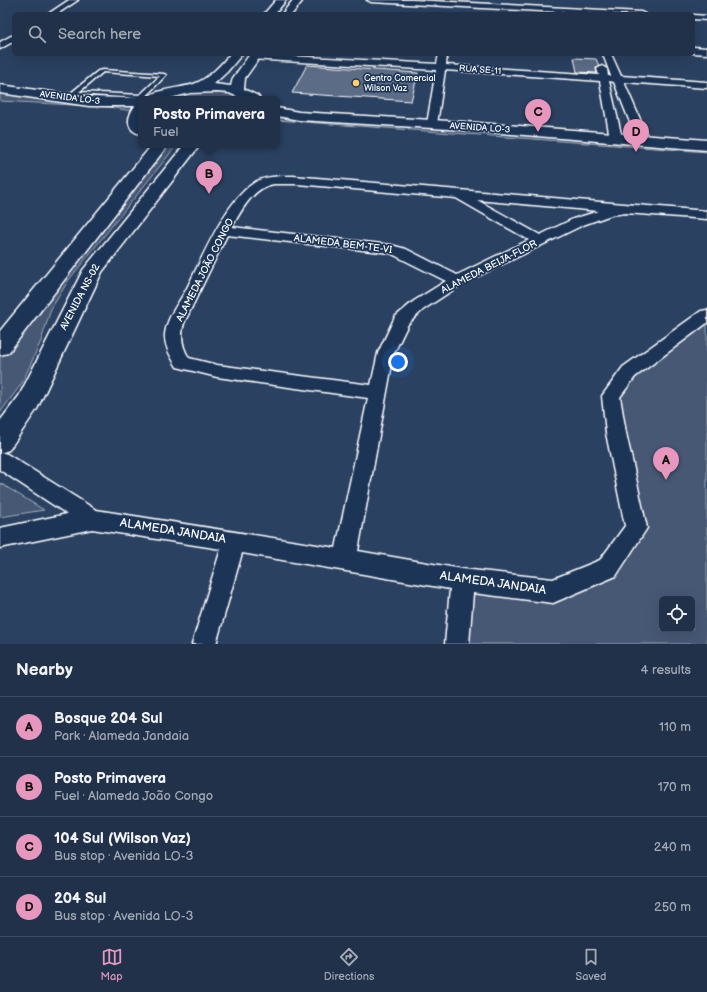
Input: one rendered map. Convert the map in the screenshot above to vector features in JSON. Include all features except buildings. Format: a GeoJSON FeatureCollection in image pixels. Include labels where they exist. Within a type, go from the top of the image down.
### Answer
{"type":"FeatureCollection","features":[{"type":"Feature","properties":{"kind":"street"},"geometry":{"type":"LineString","coordinates":[[55,12],[74,0]]}},
{"type":"Feature","properties":{"kind":"street"},"geometry":{"type":"LineString","coordinates":[[271,12],[280,0]]}},
{"type":"Feature","properties":{"kind":"street"},"geometry":{"type":"LineString","coordinates":[[289,12],[298,0]]}},
{"type":"Feature","properties":{"kind":"street"},"geometry":{"type":"LineString","coordinates":[[371,0],[451,2],[577,12],[595,10],[618,12]]}},
{"type":"Feature","properties":{"kind":"street"},"geometry":{"type":"LineString","coordinates":[[571,0],[577,12]]}},
{"type":"Feature","properties":{"kind":"street"},"geometry":{"type":"LineString","coordinates":[[445,12],[451,2]]}},
{"type":"Feature","properties":{"kind":"street"},"geometry":{"type":"LineString","coordinates":[[451,2],[452,12]]}},
{"type":"Feature","properties":{"kind":"street"},"geometry":{"type":"LineString","coordinates":[[695,17],[707,18]]}},
{"type":"Feature","properties":{"kind":"street"},"geometry":{"type":"LineString","coordinates":[[0,46],[12,39]]}},
{"type":"Feature","properties":{"kind":"street"},"geometry":{"type":"LineString","coordinates":[[695,45],[707,46]]}},
{"type":"Feature","properties":{"kind":"street"},"geometry":{"type":"LineString","coordinates":[[695,50],[707,51]]}},
{"type":"Feature","properties":{"kind":"street"},"geometry":{"type":"LineString","coordinates":[[196,88],[217,77],[234,56]]}},
{"type":"Feature","properties":{"kind":"street"},"geometry":{"type":"LineString","coordinates":[[237,91],[239,78],[255,56]]}},
{"type":"Feature","properties":{"kind":"street","name":"RUA SE-11"},"geometry":{"type":"LineString","coordinates":[[255,56],[707,85]]}},
{"type":"Feature","properties":{"kind":"street"},"geometry":{"type":"LineString","coordinates":[[427,124],[436,67],[435,56]]}},
{"type":"Feature","properties":{"kind":"street"},"geometry":{"type":"LineString","coordinates":[[436,67],[442,56]]}},
{"type":"Feature","properties":{"kind":"street"},"geometry":{"type":"LineString","coordinates":[[598,56],[603,71],[603,79],[616,138]]}},
{"type":"Feature","properties":{"kind":"street"},"geometry":{"type":"LineString","coordinates":[[608,56],[643,140]]}},
{"type":"Feature","properties":{"kind":"street"},"geometry":{"type":"LineString","coordinates":[[162,96],[180,90],[196,88],[218,88],[237,91],[247,96]]}},
{"type":"Feature","properties":{"kind":"street","name":"AVENIDA LO-3"},"geometry":{"type":"LineString","coordinates":[[0,89],[72,96],[112,102],[138,101]]}},
{"type":"Feature","properties":{"kind":"street","name":"AVENIDA LO-3"},"geometry":{"type":"LineString","coordinates":[[7,104],[92,107],[115,110],[138,118]]}},
{"type":"Feature","properties":{"kind":"street","name":"AVENIDA LO-3"},"geometry":{"type":"LineString","coordinates":[[280,113],[299,116],[707,145]]}},
{"type":"Feature","properties":{"kind":"street","name":"AVENIDA LO-3"},"geometry":{"type":"LineString","coordinates":[[280,125],[707,157]]}},
{"type":"Feature","properties":{"kind":"street"},"geometry":{"type":"LineString","coordinates":[[0,347],[158,148]]}},
{"type":"Feature","properties":{"kind":"street","name":"AVENIDA NS-02"},"geometry":{"type":"LineString","coordinates":[[0,442],[28,402],[93,270],[190,148]]}},
{"type":"Feature","properties":{"kind":"street","name":"ALAMEDA JOÃO CONGO"},"geometry":{"type":"LineString","coordinates":[[378,393],[217,371],[183,363],[174,350],[173,334],[179,317],[223,230],[243,200],[254,189],[261,184],[272,181],[297,180],[626,209]]}},
{"type":"Feature","properties":{"kind":"street"},"geometry":{"type":"LineString","coordinates":[[456,193],[540,241]]}},
{"type":"Feature","properties":{"kind":"street","name":"ALAMEDA BEIJA-FLOR"},"geometry":{"type":"LineString","coordinates":[[345,560],[386,353],[401,321],[419,305],[457,281],[578,222],[608,212],[626,209],[707,215]]}},
{"type":"Feature","properties":{"kind":"street","name":"ALAMEDA BEM-TE-VI"},"geometry":{"type":"LineString","coordinates":[[223,230],[391,249],[412,257],[457,281]]}},
{"type":"Feature","properties":{"kind":"street","name":"ALAMEDA JANDAIA"},"geometry":{"type":"LineString","coordinates":[[0,538],[92,519],[234,541],[462,580],[553,592],[608,568],[636,528],[616,433],[611,396],[629,372],[707,315]]}},
{"type":"Feature","properties":{"kind":"street","name":"ALAMEDA JANDAIA"},"geometry":{"type":"LineString","coordinates":[[0,460],[92,519]]}},
{"type":"Feature","properties":{"kind":"street"},"geometry":{"type":"LineString","coordinates":[[204,644],[234,541]]}},
{"type":"Feature","properties":{"kind":"street"},"geometry":{"type":"LineString","coordinates":[[457,644],[462,580]]}},
{"type":"Feature","properties":{"kind":"lane"},"geometry":{"type":"LineString","coordinates":[[72,96],[103,71],[164,75],[143,96]]}},
{"type":"Feature","properties":{"kind":"lane"},"geometry":{"type":"LineString","coordinates":[[72,96],[138,97]]}},
{"type":"Feature","properties":{"kind":"shaded area"},"geometry":{"type":"Polygon","coordinates":[[[213,91],[228,93],[235,96],[173,96],[213,91]]]}},
{"type":"Feature","properties":{"kind":"shaded area"},"geometry":{"type":"Polygon","coordinates":[[[0,92],[138,104],[131,111],[109,107],[0,101],[0,92]]]}},
{"type":"Feature","properties":{"kind":"shaded area"},"geometry":{"type":"Polygon","coordinates":[[[280,116],[707,149],[707,152],[280,120],[280,116]]]}},
{"type":"Feature","properties":{"kind":"shaded area"},"geometry":{"type":"Polygon","coordinates":[[[165,148],[174,148],[68,281],[51,309],[41,341],[22,383],[0,413],[0,356],[165,148]]]}},
{"type":"Feature","properties":{"kind":"shaded area"},"geometry":{"type":"Polygon","coordinates":[[[707,315],[707,644],[457,644],[462,580],[553,591],[608,568],[635,527],[611,396],[707,315]]]}},
{"type":"Feature","properties":{"kind":"shaded area"},"geometry":{"type":"Polygon","coordinates":[[[0,483],[44,510],[0,517],[0,483]]]}},
{"type":"Feature","properties":{"kind":"place","name":"Centro Comercial Wilson Vaz"},"geometry":{"type":"Point","coordinates":[356,83]}},
{"type":"Feature","properties":{"kind":"place","name":"104 Sul (Wilson Vaz)"},"geometry":{"type":"Point","coordinates":[538,132]}},
{"type":"Feature","properties":{"kind":"place","name":"204 Sul"},"geometry":{"type":"Point","coordinates":[636,152]}},
{"type":"Feature","properties":{"kind":"place","name":"Posto Primavera"},"geometry":{"type":"Point","coordinates":[209,194]}},
{"type":"Feature","properties":{"kind":"place","name":"Bosque 204 Sul"},"geometry":{"type":"Point","coordinates":[666,480]}}]}
